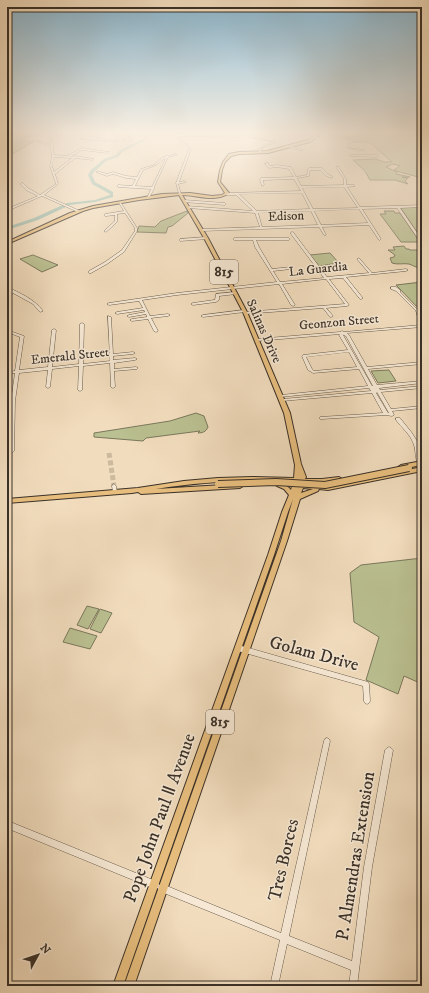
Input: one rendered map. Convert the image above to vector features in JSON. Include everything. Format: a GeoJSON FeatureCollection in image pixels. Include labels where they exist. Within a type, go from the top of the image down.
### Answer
{"type":"FeatureCollection","features":[{"type":"Feature","properties":{"kind":"main road"},"geometry":{"type":"LineString","coordinates":[[153,198],[180,194],[216,197],[226,194],[226,191],[219,182],[220,177]]}},
{"type":"Feature","properties":{"kind":"main road","name":"Salinas Drive"},"geometry":{"type":"LineString","coordinates":[[180,194],[202,230],[233,288],[282,398],[287,413],[298,464],[299,483]]}},
{"type":"Feature","properties":{"kind":"main road"},"geometry":{"type":"LineString","coordinates":[[7,243],[25,237],[79,210],[148,198],[176,199],[184,201]]}},
{"type":"Feature","properties":{"kind":"main road"},"geometry":{"type":"LineString","coordinates":[[134,490],[218,484],[276,482],[325,485],[421,465]]}},
{"type":"Feature","properties":{"kind":"main road"},"geometry":{"type":"LineString","coordinates":[[7,501],[115,489],[156,492],[276,483],[326,481],[421,465]]}},
{"type":"Feature","properties":{"kind":"main road"},"geometry":{"type":"LineString","coordinates":[[276,483],[286,488],[295,496],[421,465]]}},
{"type":"Feature","properties":{"kind":"main road"},"geometry":{"type":"LineString","coordinates":[[326,481],[324,484],[328,488]]}},
{"type":"Feature","properties":{"kind":"main road"},"geometry":{"type":"LineString","coordinates":[[299,483],[328,488]]}},
{"type":"Feature","properties":{"kind":"main road","name":"Pope John Paul Ⅱ Avenue"},"geometry":{"type":"LineString","coordinates":[[118,986],[158,886],[299,483]]}},
{"type":"Feature","properties":{"kind":"main road","name":"Pope John Paul Ⅱ Avenue"},"geometry":{"type":"LineString","coordinates":[[129,986],[158,886]]}},
{"type":"Feature","properties":{"kind":"street"},"geometry":{"type":"LineString","coordinates":[[7,210],[43,194],[57,184],[55,177]]}},
{"type":"Feature","properties":{"kind":"street"},"geometry":{"type":"LineString","coordinates":[[130,177],[138,178],[133,187]]}},
{"type":"Feature","properties":{"kind":"street"},"geometry":{"type":"LineString","coordinates":[[148,198],[159,177]]}},
{"type":"Feature","properties":{"kind":"street"},"geometry":{"type":"LineString","coordinates":[[179,177],[177,183],[180,194]]}},
{"type":"Feature","properties":{"kind":"street"},"geometry":{"type":"LineString","coordinates":[[344,177],[345,186],[380,238]]}},
{"type":"Feature","properties":{"kind":"street"},"geometry":{"type":"LineString","coordinates":[[263,185],[262,179],[296,178],[325,234]]}},
{"type":"Feature","properties":{"kind":"street"},"geometry":{"type":"LineString","coordinates":[[177,183],[186,182]]}},
{"type":"Feature","properties":{"kind":"street"},"geometry":{"type":"LineString","coordinates":[[22,184],[27,189],[43,194],[79,210]]}},
{"type":"Feature","properties":{"kind":"street"},"geometry":{"type":"LineString","coordinates":[[118,186],[154,188]]}},
{"type":"Feature","properties":{"kind":"street"},"geometry":{"type":"LineString","coordinates":[[300,187],[354,186]]}},
{"type":"Feature","properties":{"kind":"street"},"geometry":{"type":"LineString","coordinates":[[226,194],[302,192]]}},
{"type":"Feature","properties":{"kind":"street"},"geometry":{"type":"LineString","coordinates":[[237,194],[256,212],[261,227]]}},
{"type":"Feature","properties":{"kind":"street"},"geometry":{"type":"LineString","coordinates":[[184,201],[225,204]]}},
{"type":"Feature","properties":{"kind":"street"},"geometry":{"type":"LineString","coordinates":[[90,272],[106,263],[126,248],[136,228],[120,203]]}},
{"type":"Feature","properties":{"kind":"street"},"geometry":{"type":"LineString","coordinates":[[189,209],[256,212],[359,207],[422,206]]}},
{"type":"Feature","properties":{"kind":"street"},"geometry":{"type":"LineString","coordinates":[[398,207],[422,242]]}},
{"type":"Feature","properties":{"kind":"street"},"geometry":{"type":"LineString","coordinates":[[106,215],[126,212]]}},
{"type":"Feature","properties":{"kind":"street"},"geometry":{"type":"LineString","coordinates":[[105,231],[116,221],[116,214]]}},
{"type":"Feature","properties":{"kind":"street","name":"Edison"},"geometry":{"type":"LineString","coordinates":[[202,230],[370,224]]}},
{"type":"Feature","properties":{"kind":"street"},"geometry":{"type":"LineString","coordinates":[[203,316],[346,305],[292,233]]}},
{"type":"Feature","properties":{"kind":"street"},"geometry":{"type":"LineString","coordinates":[[180,240],[206,238]]}},
{"type":"Feature","properties":{"kind":"street"},"geometry":{"type":"LineString","coordinates":[[235,239],[288,239]]}},
{"type":"Feature","properties":{"kind":"street"},"geometry":{"type":"LineString","coordinates":[[254,239],[257,247],[293,304]]}},
{"type":"Feature","properties":{"kind":"street"},"geometry":{"type":"LineString","coordinates":[[359,259],[371,274]]}},
{"type":"Feature","properties":{"kind":"street"},"geometry":{"type":"LineString","coordinates":[[271,270],[291,268]]}},
{"type":"Feature","properties":{"kind":"street","name":"La Guardia"},"geometry":{"type":"LineString","coordinates":[[110,304],[177,294],[406,270]]}},
{"type":"Feature","properties":{"kind":"street"},"geometry":{"type":"LineString","coordinates":[[343,276],[361,298]]}},
{"type":"Feature","properties":{"kind":"street"},"geometry":{"type":"LineString","coordinates":[[7,288],[12,292],[22,295],[40,308],[41,311]]}},
{"type":"Feature","properties":{"kind":"street"},"geometry":{"type":"LineString","coordinates":[[399,291],[422,316]]}},
{"type":"Feature","properties":{"kind":"street"},"geometry":{"type":"LineString","coordinates":[[7,299],[12,292]]}},
{"type":"Feature","properties":{"kind":"street"},"geometry":{"type":"LineString","coordinates":[[193,304],[215,301],[217,300],[217,295],[235,293]]}},
{"type":"Feature","properties":{"kind":"street"},"geometry":{"type":"LineString","coordinates":[[140,300],[156,331]]}},
{"type":"Feature","properties":{"kind":"street"},"geometry":{"type":"LineString","coordinates":[[324,307],[331,316]]}},
{"type":"Feature","properties":{"kind":"street"},"geometry":{"type":"LineString","coordinates":[[117,313],[145,309]]}},
{"type":"Feature","properties":{"kind":"street"},"geometry":{"type":"LineString","coordinates":[[418,312],[422,325]]}},
{"type":"Feature","properties":{"kind":"street"},"geometry":{"type":"LineString","coordinates":[[129,316],[147,313]]}},
{"type":"Feature","properties":{"kind":"street"},"geometry":{"type":"LineString","coordinates":[[132,320],[168,315]]}},
{"type":"Feature","properties":{"kind":"street"},"geometry":{"type":"LineString","coordinates":[[109,317],[113,387]]}},
{"type":"Feature","properties":{"kind":"street"},"geometry":{"type":"LineString","coordinates":[[80,390],[82,324]]}},
{"type":"Feature","properties":{"kind":"street","name":"Geonzon Street"},"geometry":{"type":"LineString","coordinates":[[257,341],[342,334],[422,325]]}},
{"type":"Feature","properties":{"kind":"street","name":"Geonzon Street"},"geometry":{"type":"LineString","coordinates":[[342,334],[347,335],[422,329]]}},
{"type":"Feature","properties":{"kind":"street"},"geometry":{"type":"LineString","coordinates":[[48,387],[54,330]]}},
{"type":"Feature","properties":{"kind":"street"},"geometry":{"type":"LineString","coordinates":[[7,331],[22,336],[10,427],[12,451]]}},
{"type":"Feature","properties":{"kind":"street"},"geometry":{"type":"LineString","coordinates":[[342,334],[359,368],[386,414]]}},
{"type":"Feature","properties":{"kind":"street"},"geometry":{"type":"LineString","coordinates":[[322,418],[386,414],[392,415],[391,410],[347,335]]}},
{"type":"Feature","properties":{"kind":"street"},"geometry":{"type":"LineString","coordinates":[[350,351],[304,356],[310,370],[313,372],[359,368]]}},
{"type":"Feature","properties":{"kind":"street"},"geometry":{"type":"LineString","coordinates":[[112,355],[133,353]]}},
{"type":"Feature","properties":{"kind":"street","name":"Emerald Street"},"geometry":{"type":"LineString","coordinates":[[7,373],[135,359]]}},
{"type":"Feature","properties":{"kind":"street"},"geometry":{"type":"LineString","coordinates":[[366,368],[422,363]]}},
{"type":"Feature","properties":{"kind":"street"},"geometry":{"type":"LineString","coordinates":[[112,370],[136,368]]}},
{"type":"Feature","properties":{"kind":"street"},"geometry":{"type":"LineString","coordinates":[[378,389],[422,382]]}},
{"type":"Feature","properties":{"kind":"street"},"geometry":{"type":"LineString","coordinates":[[282,398],[372,389],[422,387]]}},
{"type":"Feature","properties":{"kind":"street"},"geometry":{"type":"LineString","coordinates":[[391,410],[422,407]]}},
{"type":"Feature","properties":{"kind":"street"},"geometry":{"type":"LineString","coordinates":[[398,419],[414,440],[418,450],[417,457],[421,465]]}},
{"type":"Feature","properties":{"kind":"street","name":"Golam Drive"},"geometry":{"type":"LineString","coordinates":[[241,649],[366,684],[368,701]]}},
{"type":"Feature","properties":{"kind":"street","name":"Tres Borces"},"geometry":{"type":"LineString","coordinates":[[274,986],[283,937],[327,741]]}},
{"type":"Feature","properties":{"kind":"street","name":"P. Almendras Extension"},"geometry":{"type":"LineString","coordinates":[[353,986],[368,867],[389,750]]}},
{"type":"Feature","properties":{"kind":"street","name":"P. Almendras Extension"},"geometry":{"type":"LineString","coordinates":[[7,826],[8,824],[356,968]]}},
{"type":"Feature","properties":{"kind":"green space"},"geometry":{"type":"Polygon","coordinates":[[[369,177],[404,177],[408,178],[405,181],[408,184],[395,180],[370,180],[369,177]]]}},
{"type":"Feature","properties":{"kind":"green space"},"geometry":{"type":"Polygon","coordinates":[[[400,207],[422,209],[422,232],[417,232],[400,207]]]}},
{"type":"Feature","properties":{"kind":"green space"},"geometry":{"type":"Polygon","coordinates":[[[187,211],[188,213],[172,226],[168,227],[166,233],[137,232],[139,226],[155,227],[161,221],[187,211]]]}},
{"type":"Feature","properties":{"kind":"green space"},"geometry":{"type":"Polygon","coordinates":[[[384,211],[394,211],[395,213],[400,213],[420,242],[401,242],[380,214],[386,214],[384,211]]]}},
{"type":"Feature","properties":{"kind":"green space"},"geometry":{"type":"Polygon","coordinates":[[[404,246],[406,249],[410,250],[422,250],[422,267],[416,267],[409,264],[392,263],[390,258],[394,257],[395,255],[388,250],[395,250],[393,247],[404,246]]]}},
{"type":"Feature","properties":{"kind":"green space"},"geometry":{"type":"Polygon","coordinates":[[[330,253],[339,263],[319,266],[310,255],[330,253]]]}},
{"type":"Feature","properties":{"kind":"green space"},"geometry":{"type":"Polygon","coordinates":[[[33,255],[58,265],[42,272],[20,259],[33,255]]]}},
{"type":"Feature","properties":{"kind":"green space"},"geometry":{"type":"Polygon","coordinates":[[[422,282],[422,312],[396,285],[422,282]]]}},
{"type":"Feature","properties":{"kind":"green space"},"geometry":{"type":"Polygon","coordinates":[[[389,370],[396,381],[378,383],[371,371],[389,370]]]}},
{"type":"Feature","properties":{"kind":"green space"},"geometry":{"type":"Polygon","coordinates":[[[196,413],[204,416],[208,427],[206,430],[198,433],[200,431],[146,438],[143,441],[94,437],[94,433],[170,421],[196,413]]]}},
{"type":"Feature","properties":{"kind":"green space"},"geometry":{"type":"Polygon","coordinates":[[[422,558],[422,684],[404,676],[398,694],[366,680],[379,637],[354,622],[350,573],[361,565],[422,558]]]}},
{"type":"Feature","properties":{"kind":"green space"},"geometry":{"type":"Polygon","coordinates":[[[87,606],[99,609],[88,629],[77,625],[87,606]]]}},
{"type":"Feature","properties":{"kind":"green space"},"geometry":{"type":"Polygon","coordinates":[[[100,609],[112,613],[101,633],[90,629],[100,609]]]}},
{"type":"Feature","properties":{"kind":"green space"},"geometry":{"type":"Polygon","coordinates":[[[70,628],[97,636],[90,649],[63,642],[70,628]]]}},
{"type":"Feature","properties":{"kind":"waterway"},"geometry":{"type":"LineString","coordinates":[[7,229],[36,219],[69,204],[95,201],[112,196],[112,193],[93,183],[91,177]]}},
{"type":"Feature","properties":{"kind":"tunnel"},"geometry":{"type":"LineString","coordinates":[[109,453],[114,486]]}}]}
